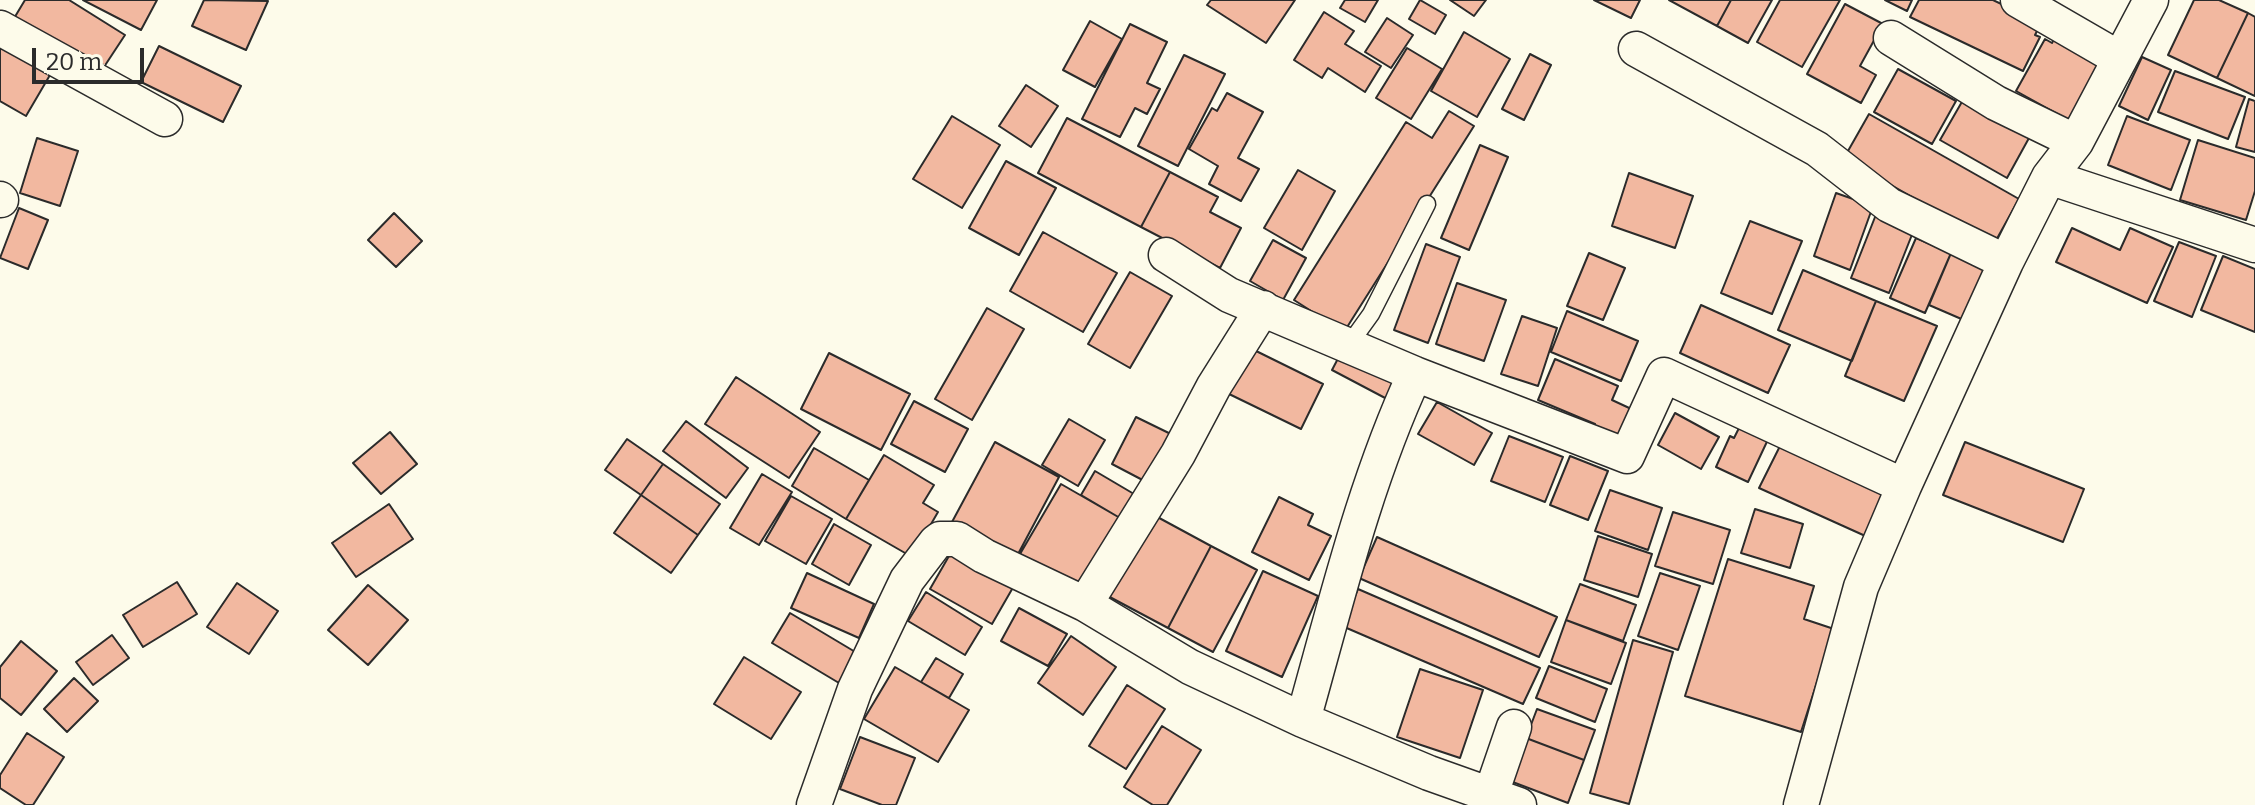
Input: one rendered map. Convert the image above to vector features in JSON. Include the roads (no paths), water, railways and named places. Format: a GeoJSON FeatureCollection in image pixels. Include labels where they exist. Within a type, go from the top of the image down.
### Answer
{"type":"FeatureCollection","features":[{"type":"Feature","properties":{"kind":"street"},"geometry":{"type":"LineString","coordinates":[[13,0],[0,26],[165,119]]}},
{"type":"Feature","properties":{"kind":"street"},"geometry":{"type":"LineString","coordinates":[[2018,0],[2120,59]]}},
{"type":"Feature","properties":{"kind":"street"},"geometry":{"type":"LineString","coordinates":[[1801,805],[1861,587],[1904,486],[2006,262],[2049,177],[2076,142],[2151,0]]}},
{"type":"Feature","properties":{"kind":"street"},"geometry":{"type":"LineString","coordinates":[[1891,38],[1996,103],[2076,142]]}},
{"type":"Feature","properties":{"kind":"street"},"geometry":{"type":"LineString","coordinates":[[1636,49],[1817,149],[1889,205],[2006,262]]}},
{"type":"Feature","properties":{"kind":"street"},"geometry":{"type":"LineString","coordinates":[[2049,177],[2255,245]]}},
{"type":"Feature","properties":{"kind":"street"},"geometry":{"type":"LineString","coordinates":[[1166,255],[1229,295],[1415,374],[1627,456],[1664,375],[1904,486]]}},
{"type":"Feature","properties":{"kind":"street"},"geometry":{"type":"LineString","coordinates":[[1085,604],[1263,308]]}},
{"type":"Feature","properties":{"kind":"street"},"geometry":{"type":"LineString","coordinates":[[1303,720],[1367,493],[1395,417],[1415,374]]}},
{"type":"Feature","properties":{"kind":"street"},"geometry":{"type":"LineString","coordinates":[[814,805],[855,689],[907,580],[940,539],[957,539],[984,556],[1085,604],[1190,667],[1303,720],[1429,773],[1505,799],[1514,727]]}},
{"type":"Feature","properties":{"kind":"lane"},"geometry":{"type":"LineString","coordinates":[[1348,346],[1371,314],[1427,204]]}}]}
